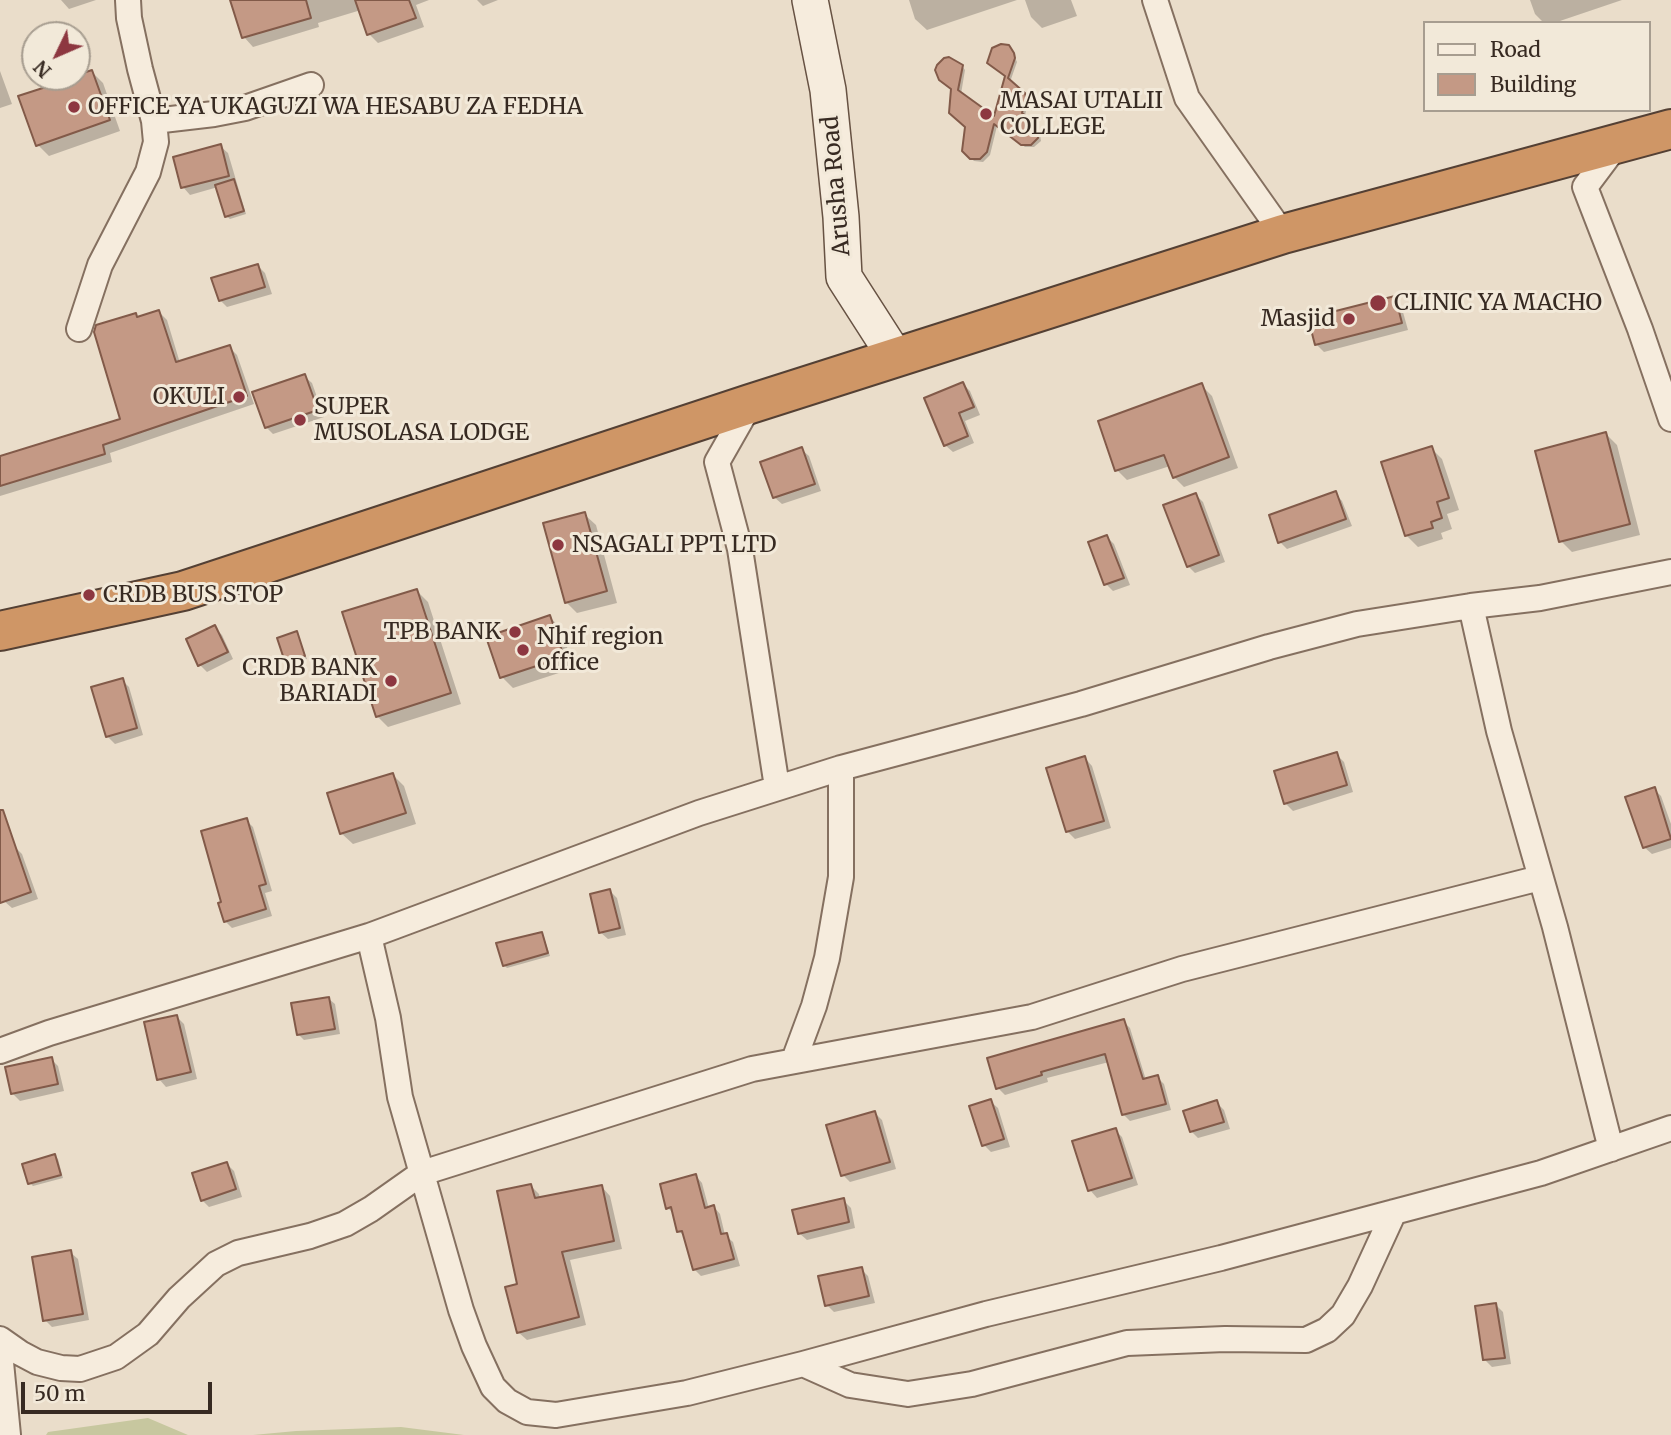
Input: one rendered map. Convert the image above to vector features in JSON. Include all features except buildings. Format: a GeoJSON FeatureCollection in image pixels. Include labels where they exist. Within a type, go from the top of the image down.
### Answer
{"type":"FeatureCollection","features":[{"type":"Feature","properties":{"kind":"highway"},"geometry":{"type":"LineString","coordinates":[[0,631],[183,591],[750,404],[1283,234],[1671,129]]}},
{"type":"Feature","properties":{"kind":"main road","name":"Arusha Road"},"geometry":{"type":"LineString","coordinates":[[810,0],[828,90],[841,217],[844,277],[896,358]]}},
{"type":"Feature","properties":{"kind":"street"},"geometry":{"type":"LineString","coordinates":[[79,329],[100,265],[148,172],[156,142],[154,121],[129,18],[128,0]]}},
{"type":"Feature","properties":{"kind":"street"},"geometry":{"type":"LineString","coordinates":[[1155,0],[1187,98],[1283,234]]}},
{"type":"Feature","properties":{"kind":"street"},"geometry":{"type":"LineString","coordinates":[[154,121],[245,108],[312,85]]}},
{"type":"Feature","properties":{"kind":"street"},"geometry":{"type":"LineString","coordinates":[[1618,143],[1585,187],[1640,329],[1671,419]]}},
{"type":"Feature","properties":{"kind":"street"},"geometry":{"type":"LineString","coordinates":[[750,404],[717,462],[740,549],[777,787]]}},
{"type":"Feature","properties":{"kind":"street"},"geometry":{"type":"LineString","coordinates":[[0,1051],[49,1033],[369,936],[699,813],[841,768],[1081,704],[1357,624],[1540,598],[1671,572]]}},
{"type":"Feature","properties":{"kind":"street"},"geometry":{"type":"LineString","coordinates":[[1471,606],[1503,744],[1556,927],[1580,1034],[1611,1149]]}},
{"type":"Feature","properties":{"kind":"street"},"geometry":{"type":"LineString","coordinates":[[794,1060],[814,1006],[827,958],[841,877],[841,768]]}},
{"type":"Feature","properties":{"kind":"street"},"geometry":{"type":"LineString","coordinates":[[0,1339],[37,1362],[80,1369],[116,1357],[148,1334],[179,1298],[216,1264],[238,1253],[310,1236],[345,1224],[372,1209],[422,1173],[752,1069],[1032,1017],[1182,969],[1540,878]]}},
{"type":"Feature","properties":{"kind":"street"},"geometry":{"type":"LineString","coordinates":[[369,936],[388,1018],[400,1097],[461,1310],[493,1387],[507,1401],[527,1412],[556,1415],[661,1397],[803,1364],[986,1314],[1122,1283],[1541,1173],[1671,1128]]}},
{"type":"Feature","properties":{"kind":"street"},"geometry":{"type":"LineString","coordinates":[[803,1364],[850,1385],[908,1394],[972,1384],[1127,1342],[1306,1340],[1327,1330],[1343,1315],[1360,1286],[1394,1212]]}},
{"type":"Feature","properties":{"kind":"street"},"geometry":{"type":"LineString","coordinates":[[0,1352],[5,1431]]}},
{"type":"Feature","properties":{"kind":"green space"},"geometry":{"type":"Polygon","coordinates":[[[148,1418],[188,1435],[46,1435],[48,1432],[148,1418]]]}},
{"type":"Feature","properties":{"kind":"green space"},"geometry":{"type":"Polygon","coordinates":[[[401,1427],[464,1435],[253,1435],[296,1431],[401,1427]]]}},
{"type":"Feature","properties":{"kind":"place","name":"OFFICE YA UKAGUZI WA HESABU ZA FEDHA"},"geometry":{"type":"Point","coordinates":[74,107]}},
{"type":"Feature","properties":{"kind":"place","name":"MASAI UTALII COLLEGE"},"geometry":{"type":"Point","coordinates":[986,114]}},
{"type":"Feature","properties":{"kind":"place","name":"CLINIC YA MACHO"},"geometry":{"type":"Point","coordinates":[1378,303]}},
{"type":"Feature","properties":{"kind":"place","name":"Masjid"},"geometry":{"type":"Point","coordinates":[1349,319]}},
{"type":"Feature","properties":{"kind":"place","name":"OKULI"},"geometry":{"type":"Point","coordinates":[239,397]}},
{"type":"Feature","properties":{"kind":"place","name":"SUPER MUSOLASA LODGE"},"geometry":{"type":"Point","coordinates":[300,420]}},
{"type":"Feature","properties":{"kind":"place","name":"NSAGALI PPT LTD"},"geometry":{"type":"Point","coordinates":[558,545]}},
{"type":"Feature","properties":{"kind":"place","name":"CRDB BUS STOP"},"geometry":{"type":"Point","coordinates":[89,595]}},
{"type":"Feature","properties":{"kind":"place","name":"TPB BANK"},"geometry":{"type":"Point","coordinates":[515,632]}},
{"type":"Feature","properties":{"kind":"place","name":"Nhif region office"},"geometry":{"type":"Point","coordinates":[523,650]}},
{"type":"Feature","properties":{"kind":"place","name":"CRDB BANK BARIADI"},"geometry":{"type":"Point","coordinates":[391,681]}}]}
